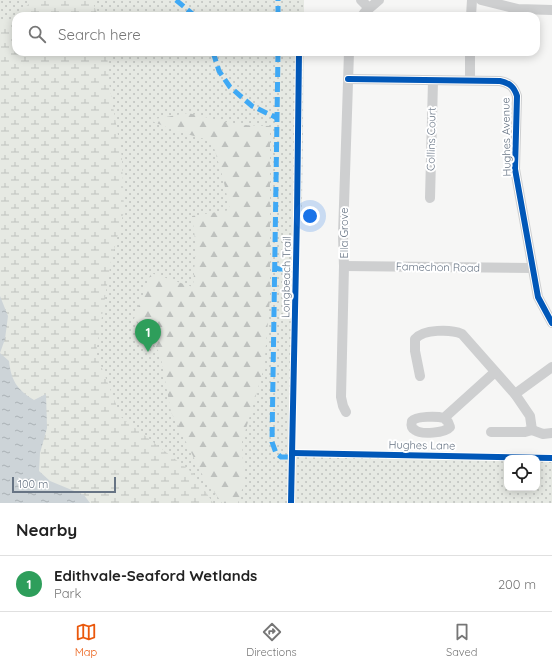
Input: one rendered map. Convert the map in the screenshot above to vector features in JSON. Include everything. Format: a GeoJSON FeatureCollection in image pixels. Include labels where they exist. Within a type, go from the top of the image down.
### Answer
{"type":"FeatureCollection","features":[{"type":"Feature","properties":{"kind":"street"},"geometry":{"type":"LineString","coordinates":[[360,0],[365,12],[380,0]]}},
{"type":"Feature","properties":{"kind":"street"},"geometry":{"type":"LineString","coordinates":[[471,12],[472,0]]}},
{"type":"Feature","properties":{"kind":"street"},"geometry":{"type":"LineString","coordinates":[[481,0],[518,9],[552,10]]}},
{"type":"Feature","properties":{"kind":"street","name":"Ella Grove"},"geometry":{"type":"LineString","coordinates":[[346,412],[341,397],[348,56]]}},
{"type":"Feature","properties":{"kind":"street"},"geometry":{"type":"LineString","coordinates":[[470,56],[470,80]]}},
{"type":"Feature","properties":{"kind":"street","name":"Hughes Avenue"},"geometry":{"type":"LineString","coordinates":[[348,79],[433,81],[470,80],[508,83],[512,86],[517,96],[515,169],[538,297],[552,323]]}},
{"type":"Feature","properties":{"kind":"street","name":"Collins Court"},"geometry":{"type":"LineString","coordinates":[[430,198],[433,81]]}},
{"type":"Feature","properties":{"kind":"street","name":"Famechon Road"},"geometry":{"type":"LineString","coordinates":[[344,266],[532,268]]}},
{"type":"Feature","properties":{"kind":"street"},"geometry":{"type":"LineString","coordinates":[[420,376],[415,339],[423,333],[436,331],[461,334],[515,394],[530,416],[532,430]]}},
{"type":"Feature","properties":{"kind":"street"},"geometry":{"type":"LineString","coordinates":[[515,394],[552,367]]}},
{"type":"Feature","properties":{"kind":"street"},"geometry":{"type":"LineString","coordinates":[[444,418],[495,372]]}},
{"type":"Feature","properties":{"kind":"street"},"geometry":{"type":"LineString","coordinates":[[491,432],[525,432],[532,430],[543,434],[552,433]]}},
{"type":"Feature","properties":{"kind":"green space"},"geometry":{"type":"Polygon","coordinates":[[[0,0],[304,0],[304,12],[12,12],[12,56],[304,56],[302,201],[289,503],[0,503],[0,0]]]}},
{"type":"Feature","properties":{"kind":"green space"},"geometry":{"type":"Polygon","coordinates":[[[33,0],[92,0],[96,12],[20,12],[33,0]]]}},
{"type":"Feature","properties":{"kind":"green space"},"geometry":{"type":"Polygon","coordinates":[[[12,19],[12,56],[107,56],[109,83],[122,158],[124,211],[111,261],[96,353],[121,417],[194,474],[213,503],[0,503],[0,20],[12,19]]]}},
{"type":"Feature","properties":{"kind":"green space"},"geometry":{"type":"Polygon","coordinates":[[[188,113],[238,125],[270,126],[270,298],[264,368],[242,442],[244,483],[238,503],[222,503],[203,476],[171,412],[160,353],[134,319],[151,273],[193,287],[196,246],[192,216],[230,210],[223,178],[212,141],[176,131],[149,120],[188,113]]]}},
{"type":"Feature","properties":{"kind":"green space"},"geometry":{"type":"Polygon","coordinates":[[[295,457],[504,460],[504,491],[540,491],[540,461],[552,461],[552,503],[293,503],[295,457]]]}},
{"type":"Feature","properties":{"kind":"water"},"geometry":{"type":"Polygon","coordinates":[[[0,296],[8,316],[5,339],[0,353],[0,296]]]}},
{"type":"Feature","properties":{"kind":"water"},"geometry":{"type":"Polygon","coordinates":[[[0,353],[9,361],[13,379],[23,392],[34,400],[46,394],[47,428],[40,453],[39,471],[50,481],[84,495],[90,503],[0,503],[0,353]]]}},
{"type":"Feature","properties":{"kind":"marked path"},"geometry":{"type":"LineString","coordinates":[[176,0],[190,12]]}},
{"type":"Feature","properties":{"kind":"marked path"},"geometry":{"type":"LineString","coordinates":[[278,0],[278,12]]}},
{"type":"Feature","properties":{"kind":"marked path"},"geometry":{"type":"LineString","coordinates":[[214,56],[219,71],[230,87],[252,106],[277,118]]}},
{"type":"Feature","properties":{"kind":"marked path"},"geometry":{"type":"LineString","coordinates":[[278,56],[272,442],[276,453],[281,457],[292,457]]}},
{"type":"Feature","properties":{"kind":"marked path"},"geometry":{"type":"LineString","coordinates":[[274,267],[279,269],[296,269]]}},
{"type":"Feature","properties":{"kind":"cycle path","name":"Longbeach Trail"},"geometry":{"type":"LineString","coordinates":[[291,503],[299,56]]}},
{"type":"Feature","properties":{"kind":"cycle path"},"geometry":{"type":"LineString","coordinates":[[348,79],[500,81],[509,84],[513,88],[517,96],[515,169],[538,297],[552,323]]}},
{"type":"Feature","properties":{"kind":"cycle path","name":"Hughes Lane"},"geometry":{"type":"LineString","coordinates":[[292,453],[552,458]]}},
{"type":"Feature","properties":{"kind":"place","name":"Edithvale-Seaford Wetlands"},"geometry":{"type":"Point","coordinates":[148,352]}}]}
